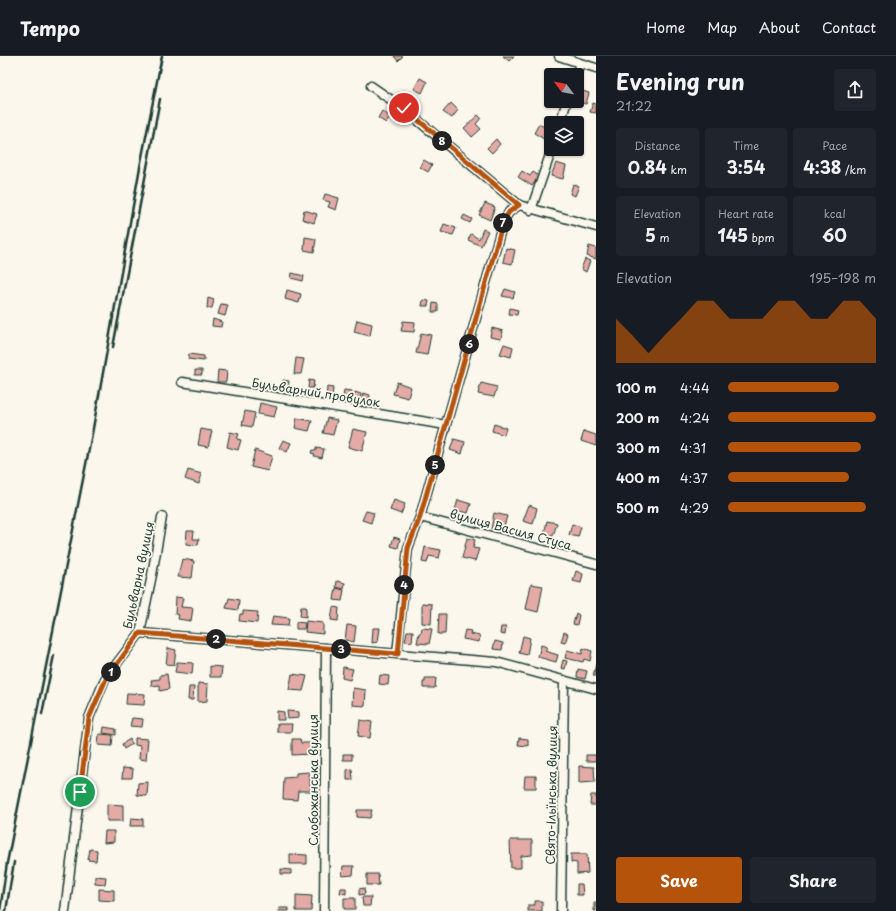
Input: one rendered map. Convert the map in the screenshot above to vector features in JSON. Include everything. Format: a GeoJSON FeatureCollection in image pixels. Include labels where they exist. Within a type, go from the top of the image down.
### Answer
{"type":"FeatureCollection","features":[{"type":"Feature","properties":{"kind":"street"},"geometry":{"type":"LineString","coordinates":[[559,56],[596,68]]}},
{"type":"Feature","properties":{"kind":"street"},"geometry":{"type":"LineString","coordinates":[[578,68],[580,63]]}},
{"type":"Feature","properties":{"kind":"street"},"geometry":{"type":"LineString","coordinates":[[371,86],[404,108],[519,205],[532,210],[596,227]]}},
{"type":"Feature","properties":{"kind":"street"},"geometry":{"type":"LineString","coordinates":[[532,210],[550,156]]}},
{"type":"Feature","properties":{"kind":"street"},"geometry":{"type":"LineString","coordinates":[[398,654],[408,548],[420,517],[503,222],[509,212],[519,205]]}},
{"type":"Feature","properties":{"kind":"street","name":"Бульварний провулок"},"geometry":{"type":"LineString","coordinates":[[182,382],[446,425]]}},
{"type":"Feature","properties":{"kind":"street","name":"Бульварна вулиця"},"geometry":{"type":"LineString","coordinates":[[65,911],[89,718],[106,679],[140,633],[162,517]]}},
{"type":"Feature","properties":{"kind":"street","name":"вулиця Василя Стуса"},"geometry":{"type":"LineString","coordinates":[[420,517],[596,564]]}},
{"type":"Feature","properties":{"kind":"street"},"geometry":{"type":"LineString","coordinates":[[140,633],[496,662],[596,689]]}},
{"type":"Feature","properties":{"kind":"street","name":"Слобожанська вулиця"},"geometry":{"type":"LineString","coordinates":[[324,911],[326,648]]}},
{"type":"Feature","properties":{"kind":"street","name":"Свято-Ільїнська вулиця"},"geometry":{"type":"LineString","coordinates":[[561,911],[564,680]]}},
{"type":"Feature","properties":{"kind":"building"},"geometry":{"type":"Polygon","coordinates":[[[394,56],[403,56],[398,61],[394,56]]]}},
{"type":"Feature","properties":{"kind":"building"},"geometry":{"type":"Polygon","coordinates":[[[503,56],[514,56],[509,61],[503,56]]]}},
{"type":"Feature","properties":{"kind":"building"},"geometry":{"type":"Polygon","coordinates":[[[420,78],[427,82],[422,93],[414,89],[420,78]]]}},
{"type":"Feature","properties":{"kind":"building"},"geometry":{"type":"Polygon","coordinates":[[[584,92],[589,93],[586,104],[584,103],[584,92]]]}},
{"type":"Feature","properties":{"kind":"building"},"geometry":{"type":"Polygon","coordinates":[[[451,103],[458,110],[452,118],[443,112],[451,103]]]}},
{"type":"Feature","properties":{"kind":"building"},"geometry":{"type":"Polygon","coordinates":[[[593,103],[596,104],[596,113],[590,112],[593,103]]]}},
{"type":"Feature","properties":{"kind":"building"},"geometry":{"type":"Polygon","coordinates":[[[382,111],[391,117],[386,123],[378,118],[382,111]]]}},
{"type":"Feature","properties":{"kind":"building"},"geometry":{"type":"Polygon","coordinates":[[[478,115],[481,118],[476,124],[481,129],[472,137],[464,128],[478,115]]]}},
{"type":"Feature","properties":{"kind":"building"},"geometry":{"type":"Polygon","coordinates":[[[539,124],[544,127],[544,139],[534,133],[539,124]]]}},
{"type":"Feature","properties":{"kind":"building"},"geometry":{"type":"Polygon","coordinates":[[[496,139],[500,144],[492,153],[487,148],[496,139]]]}},
{"type":"Feature","properties":{"kind":"building"},"geometry":{"type":"Polygon","coordinates":[[[424,160],[432,165],[428,172],[420,167],[424,160]]]}},
{"type":"Feature","properties":{"kind":"building"},"geometry":{"type":"Polygon","coordinates":[[[556,163],[566,166],[563,179],[551,176],[556,163]]]}},
{"type":"Feature","properties":{"kind":"building"},"geometry":{"type":"Polygon","coordinates":[[[522,171],[530,176],[533,172],[539,176],[532,186],[518,177],[522,171]]]}},
{"type":"Feature","properties":{"kind":"building"},"geometry":{"type":"Polygon","coordinates":[[[573,184],[579,186],[575,196],[570,194],[573,184]]]}},
{"type":"Feature","properties":{"kind":"building"},"geometry":{"type":"Polygon","coordinates":[[[325,194],[339,198],[336,210],[328,207],[330,202],[323,200],[325,194]]]}},
{"type":"Feature","properties":{"kind":"building"},"geometry":{"type":"Polygon","coordinates":[[[485,203],[495,207],[490,220],[479,215],[485,203]]]}},
{"type":"Feature","properties":{"kind":"building"},"geometry":{"type":"Polygon","coordinates":[[[304,210],[317,214],[314,223],[302,219],[304,210]]]}},
{"type":"Feature","properties":{"kind":"building"},"geometry":{"type":"Polygon","coordinates":[[[464,215],[472,219],[470,223],[462,219],[464,215]]]}},
{"type":"Feature","properties":{"kind":"building"},"geometry":{"type":"Polygon","coordinates":[[[444,224],[456,228],[453,235],[441,232],[444,224]]]}},
{"type":"Feature","properties":{"kind":"building"},"geometry":{"type":"Polygon","coordinates":[[[483,229],[488,231],[481,246],[468,240],[471,234],[479,239],[483,229]]]}},
{"type":"Feature","properties":{"kind":"building"},"geometry":{"type":"Polygon","coordinates":[[[305,237],[316,239],[314,252],[304,250],[305,237]]]}},
{"type":"Feature","properties":{"kind":"building"},"geometry":{"type":"Polygon","coordinates":[[[589,246],[596,248],[596,259],[587,256],[589,246]]]}},
{"type":"Feature","properties":{"kind":"building"},"geometry":{"type":"Polygon","coordinates":[[[506,248],[515,250],[512,264],[503,262],[506,248]]]}},
{"type":"Feature","properties":{"kind":"building"},"geometry":{"type":"Polygon","coordinates":[[[585,259],[590,261],[586,272],[581,269],[585,259]]]}},
{"type":"Feature","properties":{"kind":"building"},"geometry":{"type":"Polygon","coordinates":[[[292,273],[304,276],[303,281],[291,278],[292,273]]]}},
{"type":"Feature","properties":{"kind":"building"},"geometry":{"type":"Polygon","coordinates":[[[505,289],[515,292],[513,298],[502,296],[505,289]]]}},
{"type":"Feature","properties":{"kind":"building"},"geometry":{"type":"Polygon","coordinates":[[[287,290],[301,294],[299,303],[285,299],[287,290]]]}},
{"type":"Feature","properties":{"kind":"building"},"geometry":{"type":"Polygon","coordinates":[[[208,298],[214,300],[212,308],[207,308],[208,298]]]}},
{"type":"Feature","properties":{"kind":"building"},"geometry":{"type":"Polygon","coordinates":[[[423,300],[429,301],[428,306],[422,306],[423,300]]]}},
{"type":"Feature","properties":{"kind":"building"},"geometry":{"type":"Polygon","coordinates":[[[433,303],[438,304],[438,312],[432,312],[433,303]]]}},
{"type":"Feature","properties":{"kind":"building"},"geometry":{"type":"Polygon","coordinates":[[[221,304],[228,305],[225,316],[218,314],[221,304]]]}},
{"type":"Feature","properties":{"kind":"building"},"geometry":{"type":"Polygon","coordinates":[[[510,308],[518,310],[517,315],[509,314],[510,308]]]}},
{"type":"Feature","properties":{"kind":"building"},"geometry":{"type":"Polygon","coordinates":[[[213,319],[222,322],[221,327],[212,326],[213,319]]]}},
{"type":"Feature","properties":{"kind":"building"},"geometry":{"type":"Polygon","coordinates":[[[357,320],[372,324],[370,336],[354,332],[357,320]]]}},
{"type":"Feature","properties":{"kind":"building"},"geometry":{"type":"Polygon","coordinates":[[[403,321],[415,322],[414,332],[401,331],[403,321]]]}},
{"type":"Feature","properties":{"kind":"building"},"geometry":{"type":"Polygon","coordinates":[[[492,328],[503,331],[501,339],[490,337],[492,328]]]}},
{"type":"Feature","properties":{"kind":"building"},"geometry":{"type":"Polygon","coordinates":[[[421,333],[431,335],[427,355],[416,353],[421,333]]]}},
{"type":"Feature","properties":{"kind":"building"},"geometry":{"type":"Polygon","coordinates":[[[504,344],[513,347],[511,357],[500,354],[504,344]]]}},
{"type":"Feature","properties":{"kind":"building"},"geometry":{"type":"Polygon","coordinates":[[[189,354],[204,356],[204,361],[188,359],[189,354]]]}},
{"type":"Feature","properties":{"kind":"building"},"geometry":{"type":"Polygon","coordinates":[[[296,358],[304,359],[301,374],[294,374],[296,358]]]}},
{"type":"Feature","properties":{"kind":"building"},"geometry":{"type":"Polygon","coordinates":[[[195,370],[202,370],[202,375],[195,375],[195,370]]]}},
{"type":"Feature","properties":{"kind":"building"},"geometry":{"type":"Polygon","coordinates":[[[218,370],[227,371],[226,382],[217,382],[218,370]]]}},
{"type":"Feature","properties":{"kind":"building"},"geometry":{"type":"Polygon","coordinates":[[[283,380],[289,381],[288,389],[281,388],[283,380]]]}},
{"type":"Feature","properties":{"kind":"building"},"geometry":{"type":"Polygon","coordinates":[[[309,380],[314,381],[313,388],[308,388],[309,380]]]}},
{"type":"Feature","properties":{"kind":"building"},"geometry":{"type":"Polygon","coordinates":[[[397,382],[411,387],[408,398],[393,394],[397,382]]]}},
{"type":"Feature","properties":{"kind":"building"},"geometry":{"type":"Polygon","coordinates":[[[481,383],[497,387],[494,397],[478,394],[481,383]]]}},
{"type":"Feature","properties":{"kind":"building"},"geometry":{"type":"Polygon","coordinates":[[[327,387],[333,388],[332,398],[326,398],[327,387]]]}},
{"type":"Feature","properties":{"kind":"building"},"geometry":{"type":"Polygon","coordinates":[[[344,390],[352,391],[350,407],[342,406],[344,390]]]}},
{"type":"Feature","properties":{"kind":"building"},"geometry":{"type":"Polygon","coordinates":[[[355,392],[361,394],[359,405],[352,403],[355,392]]]}},
{"type":"Feature","properties":{"kind":"building"},"geometry":{"type":"Polygon","coordinates":[[[363,393],[370,395],[368,406],[361,405],[363,393]]]}},
{"type":"Feature","properties":{"kind":"building"},"geometry":{"type":"Polygon","coordinates":[[[260,403],[277,407],[274,417],[258,414],[260,403]]]}},
{"type":"Feature","properties":{"kind":"building"},"geometry":{"type":"Polygon","coordinates":[[[245,411],[255,413],[252,427],[242,425],[245,411]]]}},
{"type":"Feature","properties":{"kind":"building"},"geometry":{"type":"Polygon","coordinates":[[[297,418],[312,421],[309,431],[295,428],[297,418]]]}},
{"type":"Feature","properties":{"kind":"building"},"geometry":{"type":"Polygon","coordinates":[[[327,418],[337,420],[333,435],[323,433],[327,418]]]}},
{"type":"Feature","properties":{"kind":"building"},"geometry":{"type":"Polygon","coordinates":[[[494,424],[506,428],[504,435],[492,431],[494,424]]]}},
{"type":"Feature","properties":{"kind":"building"},"geometry":{"type":"Polygon","coordinates":[[[201,429],[212,431],[208,447],[198,445],[201,429]]]}},
{"type":"Feature","properties":{"kind":"building"},"geometry":{"type":"Polygon","coordinates":[[[353,429],[367,432],[362,451],[348,447],[353,429]]]}},
{"type":"Feature","properties":{"kind":"building"},"geometry":{"type":"Polygon","coordinates":[[[584,431],[596,435],[596,446],[581,441],[584,431]]]}},
{"type":"Feature","properties":{"kind":"building"},"geometry":{"type":"Polygon","coordinates":[[[230,432],[239,434],[237,439],[241,440],[238,450],[227,447],[230,432]]]}},
{"type":"Feature","properties":{"kind":"building"},"geometry":{"type":"Polygon","coordinates":[[[454,439],[465,442],[462,454],[450,450],[454,439]]]}},
{"type":"Feature","properties":{"kind":"building"},"geometry":{"type":"Polygon","coordinates":[[[283,440],[291,443],[287,452],[279,448],[283,440]]]}},
{"type":"Feature","properties":{"kind":"building"},"geometry":{"type":"Polygon","coordinates":[[[316,448],[324,449],[322,458],[314,456],[315,454],[311,453],[312,450],[316,451],[316,448]]]}},
{"type":"Feature","properties":{"kind":"building"},"geometry":{"type":"Polygon","coordinates":[[[255,450],[272,456],[268,471],[251,467],[255,450]]]}},
{"type":"Feature","properties":{"kind":"building"},"geometry":{"type":"Polygon","coordinates":[[[188,470],[202,474],[199,484],[185,479],[188,470]]]}},
{"type":"Feature","properties":{"kind":"building"},"geometry":{"type":"Polygon","coordinates":[[[394,500],[405,504],[401,514],[390,510],[394,500]]]}},
{"type":"Feature","properties":{"kind":"building"},"geometry":{"type":"Polygon","coordinates":[[[458,500],[471,504],[468,513],[455,510],[458,500]]]}},
{"type":"Feature","properties":{"kind":"building"},"geometry":{"type":"Polygon","coordinates":[[[529,505],[537,508],[533,524],[523,521],[529,505]]]}},
{"type":"Feature","properties":{"kind":"building"},"geometry":{"type":"Polygon","coordinates":[[[366,511],[374,513],[371,523],[362,520],[366,511]]]}},
{"type":"Feature","properties":{"kind":"building"},"geometry":{"type":"Polygon","coordinates":[[[494,513],[507,516],[503,530],[491,529],[494,513]]]}},
{"type":"Feature","properties":{"kind":"building"},"geometry":{"type":"Polygon","coordinates":[[[547,521],[557,523],[553,536],[544,534],[547,521]]]}},
{"type":"Feature","properties":{"kind":"building"},"geometry":{"type":"Polygon","coordinates":[[[572,524],[581,527],[578,537],[569,535],[572,524]]]}},
{"type":"Feature","properties":{"kind":"building"},"geometry":{"type":"Polygon","coordinates":[[[187,531],[194,531],[193,539],[199,539],[198,545],[186,544],[187,531]]]}},
{"type":"Feature","properties":{"kind":"building"},"geometry":{"type":"Polygon","coordinates":[[[394,537],[400,539],[398,548],[391,546],[394,537]]]}},
{"type":"Feature","properties":{"kind":"building"},"geometry":{"type":"Polygon","coordinates":[[[467,538],[475,540],[473,548],[479,549],[475,561],[462,558],[467,538]]]}},
{"type":"Feature","properties":{"kind":"building"},"geometry":{"type":"Polygon","coordinates":[[[425,547],[441,550],[439,558],[429,556],[427,563],[422,562],[425,547]]]}},
{"type":"Feature","properties":{"kind":"building"},"geometry":{"type":"Polygon","coordinates":[[[182,559],[194,561],[192,578],[178,577],[182,559]]]}},
{"type":"Feature","properties":{"kind":"building"},"geometry":{"type":"Polygon","coordinates":[[[576,571],[583,574],[581,583],[573,581],[576,571]]]}},
{"type":"Feature","properties":{"kind":"building"},"geometry":{"type":"Polygon","coordinates":[[[337,581],[345,583],[344,589],[336,587],[337,581]]]}},
{"type":"Feature","properties":{"kind":"building"},"geometry":{"type":"Polygon","coordinates":[[[531,584],[543,586],[538,612],[526,609],[531,584]]]}},
{"type":"Feature","properties":{"kind":"building"},"geometry":{"type":"Polygon","coordinates":[[[336,588],[344,590],[342,601],[334,600],[336,588]]]}},
{"type":"Feature","properties":{"kind":"building"},"geometry":{"type":"Polygon","coordinates":[[[176,597],[183,598],[181,607],[193,608],[191,621],[178,619],[179,615],[175,614],[176,597]]]}},
{"type":"Feature","properties":{"kind":"building"},"geometry":{"type":"Polygon","coordinates":[[[229,598],[239,600],[238,610],[226,608],[229,598]]]}},
{"type":"Feature","properties":{"kind":"building"},"geometry":{"type":"Polygon","coordinates":[[[422,603],[432,604],[431,624],[422,623],[422,603]]]}},
{"type":"Feature","properties":{"kind":"building"},"geometry":{"type":"Polygon","coordinates":[[[301,607],[306,607],[306,617],[300,616],[301,607]]]}},
{"type":"Feature","properties":{"kind":"building"},"geometry":{"type":"Polygon","coordinates":[[[333,607],[339,608],[338,621],[331,620],[333,607]]]}},
{"type":"Feature","properties":{"kind":"building"},"geometry":{"type":"Polygon","coordinates":[[[243,611],[258,612],[257,623],[239,621],[240,614],[243,614],[243,611]]]}},
{"type":"Feature","properties":{"kind":"building"},"geometry":{"type":"Polygon","coordinates":[[[576,613],[579,615],[577,625],[573,624],[576,613]]]}},
{"type":"Feature","properties":{"kind":"building"},"geometry":{"type":"Polygon","coordinates":[[[439,614],[446,614],[445,634],[438,634],[439,614]]]}},
{"type":"Feature","properties":{"kind":"building"},"geometry":{"type":"Polygon","coordinates":[[[273,616],[289,618],[288,626],[271,625],[273,616]]]}},
{"type":"Feature","properties":{"kind":"building"},"geometry":{"type":"Polygon","coordinates":[[[306,621],[323,623],[323,634],[305,632],[306,621]]]}},
{"type":"Feature","properties":{"kind":"building"},"geometry":{"type":"Polygon","coordinates":[[[296,622],[305,623],[304,629],[296,629],[296,622]]]}},
{"type":"Feature","properties":{"kind":"building"},"geometry":{"type":"Polygon","coordinates":[[[347,625],[356,626],[354,642],[345,640],[347,625]]]}},
{"type":"Feature","properties":{"kind":"building"},"geometry":{"type":"Polygon","coordinates":[[[501,627],[506,627],[505,635],[500,634],[501,627]]]}},
{"type":"Feature","properties":{"kind":"building"},"geometry":{"type":"Polygon","coordinates":[[[373,628],[380,628],[378,642],[372,643],[373,628]]]}},
{"type":"Feature","properties":{"kind":"building"},"geometry":{"type":"Polygon","coordinates":[[[422,628],[432,629],[429,644],[417,643],[419,633],[421,633],[422,628]]]}},
{"type":"Feature","properties":{"kind":"building"},"geometry":{"type":"Polygon","coordinates":[[[465,630],[471,631],[470,634],[480,636],[479,642],[463,639],[465,630]]]}},
{"type":"Feature","properties":{"kind":"building"},"geometry":{"type":"Polygon","coordinates":[[[407,631],[413,631],[412,642],[405,641],[407,631]]]}},
{"type":"Feature","properties":{"kind":"building"},"geometry":{"type":"Polygon","coordinates":[[[564,632],[568,634],[565,643],[561,642],[564,632]]]}},
{"type":"Feature","properties":{"kind":"building"},"geometry":{"type":"Polygon","coordinates":[[[523,636],[530,638],[527,655],[519,653],[523,636]]]}},
{"type":"Feature","properties":{"kind":"building"},"geometry":{"type":"Polygon","coordinates":[[[495,641],[503,643],[502,650],[493,649],[495,641]]]}},
{"type":"Feature","properties":{"kind":"building"},"geometry":{"type":"Polygon","coordinates":[[[541,645],[547,647],[545,651],[558,655],[556,662],[538,657],[541,645]]]}},
{"type":"Feature","properties":{"kind":"building"},"geometry":{"type":"Polygon","coordinates":[[[168,648],[176,650],[174,665],[166,664],[168,648]]]}},
{"type":"Feature","properties":{"kind":"building"},"geometry":{"type":"Polygon","coordinates":[[[583,648],[592,651],[590,661],[584,659],[583,662],[565,658],[567,650],[582,654],[583,648]]]}},
{"type":"Feature","properties":{"kind":"building"},"geometry":{"type":"Polygon","coordinates":[[[563,660],[567,661],[565,669],[561,668],[563,660]]]}},
{"type":"Feature","properties":{"kind":"building"},"geometry":{"type":"Polygon","coordinates":[[[177,662],[193,663],[192,674],[175,672],[177,662]]]}},
{"type":"Feature","properties":{"kind":"building"},"geometry":{"type":"Polygon","coordinates":[[[596,664],[596,676],[593,676],[596,664]]]}},
{"type":"Feature","properties":{"kind":"building"},"geometry":{"type":"Polygon","coordinates":[[[210,666],[222,667],[221,677],[210,677],[210,666]]]}},
{"type":"Feature","properties":{"kind":"building"},"geometry":{"type":"Polygon","coordinates":[[[343,667],[353,669],[350,680],[342,678],[343,667]]]}},
{"type":"Feature","properties":{"kind":"building"},"geometry":{"type":"Polygon","coordinates":[[[578,669],[587,671],[585,679],[577,677],[578,669]]]}},
{"type":"Feature","properties":{"kind":"building"},"geometry":{"type":"Polygon","coordinates":[[[167,674],[169,689],[160,691],[160,685],[152,686],[151,680],[160,679],[160,675],[167,674]]]}},
{"type":"Feature","properties":{"kind":"building"},"geometry":{"type":"Polygon","coordinates":[[[292,674],[307,676],[303,691],[289,690],[292,674]]]}},
{"type":"Feature","properties":{"kind":"building"},"geometry":{"type":"Polygon","coordinates":[[[380,675],[389,676],[388,685],[379,684],[380,675]]]}},
{"type":"Feature","properties":{"kind":"building"},"geometry":{"type":"Polygon","coordinates":[[[425,678],[436,678],[435,688],[423,688],[425,678]]]}},
{"type":"Feature","properties":{"kind":"building"},"geometry":{"type":"Polygon","coordinates":[[[198,683],[208,684],[207,701],[198,702],[198,683]]]}},
{"type":"Feature","properties":{"kind":"building"},"geometry":{"type":"Polygon","coordinates":[[[189,687],[194,687],[193,700],[188,700],[189,687]]]}},
{"type":"Feature","properties":{"kind":"building"},"geometry":{"type":"Polygon","coordinates":[[[353,688],[366,690],[365,706],[352,705],[353,688]]]}},
{"type":"Feature","properties":{"kind":"building"},"geometry":{"type":"Polygon","coordinates":[[[127,693],[145,694],[144,705],[126,704],[127,693]]]}},
{"type":"Feature","properties":{"kind":"building"},"geometry":{"type":"Polygon","coordinates":[[[277,711],[284,712],[284,720],[277,720],[277,711]]]}},
{"type":"Feature","properties":{"kind":"building"},"geometry":{"type":"Polygon","coordinates":[[[287,711],[299,712],[299,718],[288,719],[287,711]]]}},
{"type":"Feature","properties":{"kind":"building"},"geometry":{"type":"Polygon","coordinates":[[[132,718],[143,719],[142,727],[130,726],[132,718]]]}},
{"type":"Feature","properties":{"kind":"building"},"geometry":{"type":"Polygon","coordinates":[[[360,720],[372,722],[370,738],[358,736],[360,720]]]}},
{"type":"Feature","properties":{"kind":"building"},"geometry":{"type":"Polygon","coordinates":[[[277,724],[292,724],[291,732],[277,732],[277,724]]]}},
{"type":"Feature","properties":{"kind":"building"},"geometry":{"type":"Polygon","coordinates":[[[104,727],[116,729],[116,735],[103,733],[104,727]]]}},
{"type":"Feature","properties":{"kind":"building"},"geometry":{"type":"Polygon","coordinates":[[[99,734],[113,735],[112,746],[98,745],[99,734]]]}},
{"type":"Feature","properties":{"kind":"building"},"geometry":{"type":"Polygon","coordinates":[[[135,738],[148,739],[146,760],[139,759],[140,746],[135,745],[135,738]]]}},
{"type":"Feature","properties":{"kind":"building"},"geometry":{"type":"Polygon","coordinates":[[[519,738],[528,739],[528,746],[518,745],[519,738]]]}},
{"type":"Feature","properties":{"kind":"building"},"geometry":{"type":"Polygon","coordinates":[[[130,739],[132,744],[124,749],[122,744],[130,739]]]}},
{"type":"Feature","properties":{"kind":"building"},"geometry":{"type":"Polygon","coordinates":[[[292,739],[300,739],[301,743],[311,743],[311,754],[292,755],[292,739]]]}},
{"type":"Feature","properties":{"kind":"building"},"geometry":{"type":"Polygon","coordinates":[[[343,754],[352,754],[352,760],[343,760],[343,754]]]}},
{"type":"Feature","properties":{"kind":"building"},"geometry":{"type":"Polygon","coordinates":[[[586,755],[596,755],[596,761],[586,761],[586,755]]]}},
{"type":"Feature","properties":{"kind":"building"},"geometry":{"type":"Polygon","coordinates":[[[579,766],[594,767],[595,782],[579,783],[579,766]]]}},
{"type":"Feature","properties":{"kind":"building"},"geometry":{"type":"Polygon","coordinates":[[[123,768],[133,769],[132,778],[122,778],[123,768]]]}},
{"type":"Feature","properties":{"kind":"building"},"geometry":{"type":"Polygon","coordinates":[[[352,769],[353,780],[347,780],[347,770],[352,769]]]}},
{"type":"Feature","properties":{"kind":"building"},"geometry":{"type":"Polygon","coordinates":[[[309,772],[311,791],[298,791],[297,800],[283,799],[284,778],[296,777],[296,773],[309,772]]]}},
{"type":"Feature","properties":{"kind":"building"},"geometry":{"type":"Polygon","coordinates":[[[525,776],[536,776],[536,788],[524,788],[525,776]]]}},
{"type":"Feature","properties":{"kind":"building"},"geometry":{"type":"Polygon","coordinates":[[[148,782],[147,796],[137,795],[138,783],[148,782]]]}},
{"type":"Feature","properties":{"kind":"building"},"geometry":{"type":"Polygon","coordinates":[[[591,795],[596,795],[596,805],[590,805],[591,795]]]}},
{"type":"Feature","properties":{"kind":"building"},"geometry":{"type":"Polygon","coordinates":[[[107,804],[123,805],[123,821],[107,821],[107,804]]]}},
{"type":"Feature","properties":{"kind":"building"},"geometry":{"type":"Polygon","coordinates":[[[357,810],[372,810],[370,818],[357,817],[357,810]]]}},
{"type":"Feature","properties":{"kind":"building"},"geometry":{"type":"Polygon","coordinates":[[[131,818],[143,819],[143,826],[130,826],[131,818]]]}},
{"type":"Feature","properties":{"kind":"building"},"geometry":{"type":"Polygon","coordinates":[[[105,831],[114,831],[114,842],[104,843],[105,831]]]}},
{"type":"Feature","properties":{"kind":"building"},"geometry":{"type":"Polygon","coordinates":[[[510,840],[532,840],[532,855],[521,856],[521,868],[511,868],[510,840]]]}},
{"type":"Feature","properties":{"kind":"building"},"geometry":{"type":"Polygon","coordinates":[[[90,849],[97,850],[96,861],[88,860],[90,849]]]}},
{"type":"Feature","properties":{"kind":"building"},"geometry":{"type":"Polygon","coordinates":[[[290,854],[307,855],[307,864],[290,864],[290,854]]]}},
{"type":"Feature","properties":{"kind":"building"},"geometry":{"type":"Polygon","coordinates":[[[571,854],[587,854],[588,873],[577,874],[577,863],[571,862],[571,854]]]}},
{"type":"Feature","properties":{"kind":"building"},"geometry":{"type":"Polygon","coordinates":[[[343,866],[354,866],[353,875],[342,876],[343,866]]]}},
{"type":"Feature","properties":{"kind":"building"},"geometry":{"type":"Polygon","coordinates":[[[281,869],[291,870],[291,874],[281,874],[281,869]]]}},
{"type":"Feature","properties":{"kind":"building"},"geometry":{"type":"Polygon","coordinates":[[[367,874],[378,874],[379,885],[367,885],[367,874]]]}},
{"type":"Feature","properties":{"kind":"building"},"geometry":{"type":"Polygon","coordinates":[[[95,876],[106,877],[105,884],[95,883],[95,876]]]}},
{"type":"Feature","properties":{"kind":"building"},"geometry":{"type":"Polygon","coordinates":[[[577,884],[582,884],[583,895],[577,895],[577,884]]]}},
{"type":"Feature","properties":{"kind":"building"},"geometry":{"type":"Polygon","coordinates":[[[341,888],[346,888],[346,894],[340,893],[341,888]]]}},
{"type":"Feature","properties":{"kind":"building"},"geometry":{"type":"Polygon","coordinates":[[[364,888],[365,894],[359,895],[359,889],[364,888]]]}},
{"type":"Feature","properties":{"kind":"building"},"geometry":{"type":"Polygon","coordinates":[[[99,889],[114,890],[114,901],[99,900],[99,889]]]}},
{"type":"Feature","properties":{"kind":"building"},"geometry":{"type":"Polygon","coordinates":[[[296,895],[312,896],[311,911],[296,911],[296,895]]]}},
{"type":"Feature","properties":{"kind":"building"},"geometry":{"type":"Polygon","coordinates":[[[362,897],[371,897],[370,906],[363,906],[362,897]]]}},
{"type":"Feature","properties":{"kind":"building"},"geometry":{"type":"Polygon","coordinates":[[[344,898],[355,898],[355,909],[344,909],[344,898]]]}},
{"type":"Feature","properties":{"kind":"building"},"geometry":{"type":"Polygon","coordinates":[[[535,901],[542,901],[542,911],[528,911],[528,905],[535,905],[535,901]]]}},
{"type":"Feature","properties":{"kind":"building"},"geometry":{"type":"Polygon","coordinates":[[[594,902],[596,902],[596,911],[594,911],[594,902]]]}},
{"type":"Feature","properties":{"kind":"building"},"geometry":{"type":"Polygon","coordinates":[[[279,908],[289,908],[289,911],[278,911],[279,908]]]}},
{"type":"Feature","properties":{"kind":"railway"},"geometry":{"type":"LineString","coordinates":[[0,911],[7,863],[92,434],[140,167],[162,56]]}},
{"type":"Feature","properties":{"kind":"railway"},"geometry":{"type":"LineString","coordinates":[[113,347],[160,99]]}},
{"type":"Feature","properties":{"kind":"railway"},"geometry":{"type":"LineString","coordinates":[[42,714],[54,655]]}},
{"type":"Feature","properties":{"kind":"railway"},"geometry":{"type":"LineString","coordinates":[[6,911],[14,862]]}},
{"type":"Feature","properties":{"kind":"route"},"geometry":{"type":"LineString","coordinates":[[80,792],[89,718],[106,679],[140,633],[398,654],[408,548],[420,517],[503,222],[509,212],[519,205],[404,108]]}}]}
